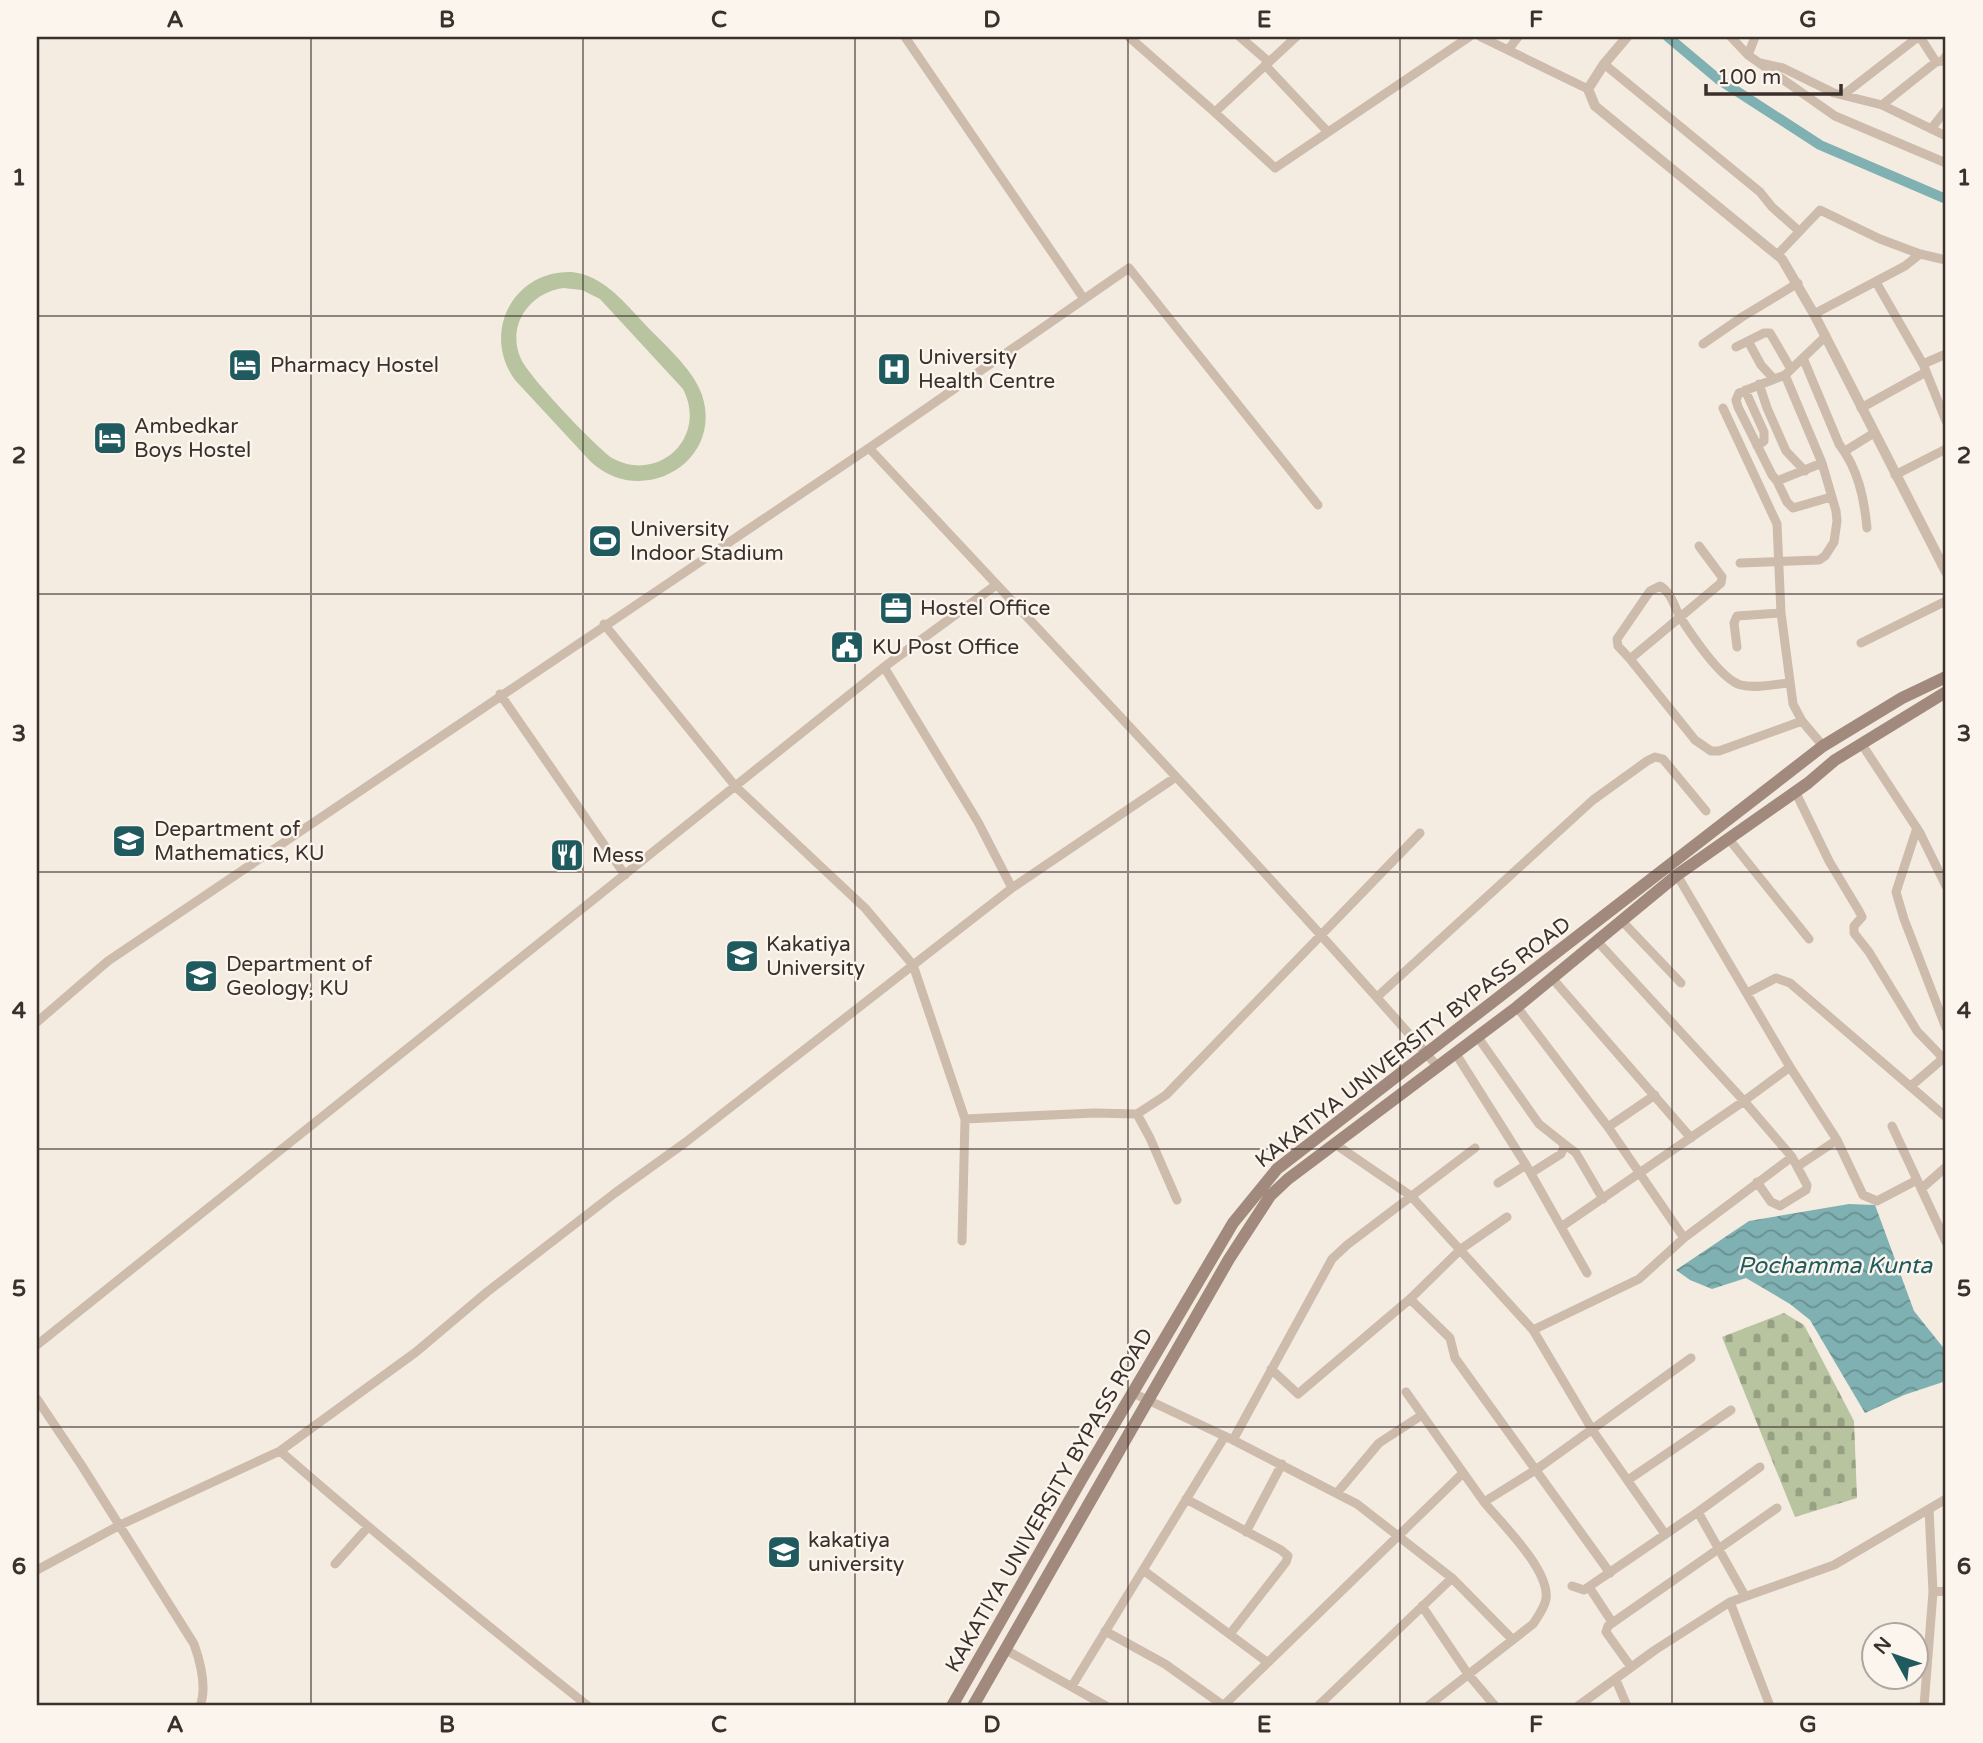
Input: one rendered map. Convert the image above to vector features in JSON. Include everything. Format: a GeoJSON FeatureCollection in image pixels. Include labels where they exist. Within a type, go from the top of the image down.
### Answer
{"type":"FeatureCollection","features":[{"type":"Feature","properties":{"kind":"main road","name":"KAKATIYA UNIVERSITY BYPASS ROAD"},"geometry":{"type":"LineString","coordinates":[[952,1706],[1233,1223],[1265,1182],[1301,1149],[1823,747],[1902,698],[1946,677]]}},
{"type":"Feature","properties":{"kind":"main road","name":"KAKATIYA UNIVERSITY BYPASS ROAD"},"geometry":{"type":"LineString","coordinates":[[973,1706],[1229,1259],[1270,1196],[1288,1179],[1517,1007],[1677,876],[1861,743],[1946,692]]}},
{"type":"Feature","properties":{"kind":"street"},"geometry":{"type":"LineString","coordinates":[[905,37],[1084,299]]}},
{"type":"Feature","properties":{"kind":"street"},"geometry":{"type":"LineString","coordinates":[[1129,37],[1275,168],[1469,37]]}},
{"type":"Feature","properties":{"kind":"street"},"geometry":{"type":"LineString","coordinates":[[1240,37],[1327,131]]}},
{"type":"Feature","properties":{"kind":"street"},"geometry":{"type":"LineString","coordinates":[[1215,112],[1296,37]]}},
{"type":"Feature","properties":{"kind":"street"},"geometry":{"type":"LineString","coordinates":[[1481,37],[1588,89],[1595,106],[1778,254],[1798,283],[1946,572]]}},
{"type":"Feature","properties":{"kind":"street"},"geometry":{"type":"LineString","coordinates":[[1508,50],[1518,37]]}},
{"type":"Feature","properties":{"kind":"street"},"geometry":{"type":"LineString","coordinates":[[1731,37],[1748,55],[1835,116],[1946,163]]}},
{"type":"Feature","properties":{"kind":"street"},"geometry":{"type":"LineString","coordinates":[[1748,55],[1755,37]]}},
{"type":"Feature","properties":{"kind":"street"},"geometry":{"type":"LineString","coordinates":[[1843,95],[1919,37],[1936,62]]}},
{"type":"Feature","properties":{"kind":"street"},"geometry":{"type":"LineString","coordinates":[[1588,89],[1622,38]]}},
{"type":"Feature","properties":{"kind":"street"},"geometry":{"type":"LineString","coordinates":[[1882,105],[1946,57]]}},
{"type":"Feature","properties":{"kind":"street"},"geometry":{"type":"LineString","coordinates":[[1759,63],[1783,68],[1834,93],[1882,105],[1946,136]]}},
{"type":"Feature","properties":{"kind":"street"},"geometry":{"type":"LineString","coordinates":[[1604,64],[1760,192],[1772,207],[1799,231]]}},
{"type":"Feature","properties":{"kind":"street"},"geometry":{"type":"LineString","coordinates":[[1931,129],[1946,110]]}},
{"type":"Feature","properties":{"kind":"street"},"geometry":{"type":"LineString","coordinates":[[1778,254],[1817,212],[1824,211],[1880,239],[1920,254],[1946,260]]}},
{"type":"Feature","properties":{"kind":"street"},"geometry":{"type":"LineString","coordinates":[[1814,314],[1876,282],[1920,254]]}},
{"type":"Feature","properties":{"kind":"street"},"geometry":{"type":"LineString","coordinates":[[37,1022],[108,961],[1129,268],[1318,505]]}},
{"type":"Feature","properties":{"kind":"street"},"geometry":{"type":"LineString","coordinates":[[1876,282],[1924,368],[1946,421]]}},
{"type":"Feature","properties":{"kind":"street"},"geometry":{"type":"LineString","coordinates":[[1703,344],[1798,283]]}},
{"type":"Feature","properties":{"kind":"street"},"geometry":{"type":"LineString","coordinates":[[1736,347],[1764,332],[1770,333],[1788,372],[1822,463],[1837,522],[1834,542],[1819,560],[1740,563]]}},
{"type":"Feature","properties":{"kind":"street"},"geometry":{"type":"LineString","coordinates":[[1826,336],[1788,372],[1739,393],[1736,400],[1787,502],[1793,508],[1831,497]]}},
{"type":"Feature","properties":{"kind":"street"},"geometry":{"type":"LineString","coordinates":[[1748,341],[1761,365],[1773,378]]}},
{"type":"Feature","properties":{"kind":"street"},"geometry":{"type":"LineString","coordinates":[[1861,408],[1946,354]]}},
{"type":"Feature","properties":{"kind":"street"},"geometry":{"type":"LineString","coordinates":[[1803,358],[1821,405],[1862,492],[1867,528]]}},
{"type":"Feature","properties":{"kind":"street"},"geometry":{"type":"LineString","coordinates":[[1759,384],[1786,451],[1805,471]]}},
{"type":"Feature","properties":{"kind":"street"},"geometry":{"type":"LineString","coordinates":[[1745,390],[1765,437],[1757,446]]}},
{"type":"Feature","properties":{"kind":"street"},"geometry":{"type":"LineString","coordinates":[[1723,408],[1776,519],[1781,613],[1793,704],[1802,721],[1823,747]]}},
{"type":"Feature","properties":{"kind":"street"},"geometry":{"type":"LineString","coordinates":[[1748,426],[1759,422]]}},
{"type":"Feature","properties":{"kind":"street"},"geometry":{"type":"LineString","coordinates":[[1844,451],[1874,433]]}},
{"type":"Feature","properties":{"kind":"street"},"geometry":{"type":"LineString","coordinates":[[869,447],[1176,777],[1438,1067]]}},
{"type":"Feature","properties":{"kind":"street"},"geometry":{"type":"LineString","coordinates":[[1895,475],[1946,449]]}},
{"type":"Feature","properties":{"kind":"street"},"geometry":{"type":"LineString","coordinates":[[1777,481],[1822,463]]}},
{"type":"Feature","properties":{"kind":"street"},"geometry":{"type":"LineString","coordinates":[[1630,659],[1723,580],[1699,546]]}},
{"type":"Feature","properties":{"kind":"street"},"geometry":{"type":"LineString","coordinates":[[37,1345],[884,667],[996,585]]}},
{"type":"Feature","properties":{"kind":"street"},"geometry":{"type":"LineString","coordinates":[[1789,683],[1747,686],[1732,681],[1721,672],[1680,617],[1664,587],[1650,590],[1617,639],[1618,646],[1695,740],[1711,751],[1719,751],[1802,721]]}},
{"type":"Feature","properties":{"kind":"street"},"geometry":{"type":"LineString","coordinates":[[1861,643],[1946,601]]}},
{"type":"Feature","properties":{"kind":"street"},"geometry":{"type":"LineString","coordinates":[[1737,647],[1734,623],[1737,616],[1781,613]]}},
{"type":"Feature","properties":{"kind":"street"},"geometry":{"type":"LineString","coordinates":[[604,624],[736,787],[865,908],[913,965],[965,1119],[962,1241]]}},
{"type":"Feature","properties":{"kind":"street"},"geometry":{"type":"LineString","coordinates":[[884,667],[978,822],[1012,888]]}},
{"type":"Feature","properties":{"kind":"street"},"geometry":{"type":"LineString","coordinates":[[500,694],[625,875]]}},
{"type":"Feature","properties":{"kind":"street"},"geometry":{"type":"LineString","coordinates":[[1861,743],[1917,828],[1946,886]]}},
{"type":"Feature","properties":{"kind":"street"},"geometry":{"type":"LineString","coordinates":[[1377,997],[1593,800],[1647,761],[1656,757],[1663,759],[1706,811]]}},
{"type":"Feature","properties":{"kind":"street"},"geometry":{"type":"LineString","coordinates":[[37,1570],[120,1525],[279,1451],[416,1352],[498,1284],[686,1142],[1012,888],[1176,777]]}},
{"type":"Feature","properties":{"kind":"street"},"geometry":{"type":"LineString","coordinates":[[1794,791],[1829,861],[1862,917],[1854,926],[1854,933],[1869,952],[1917,1031],[1945,1057],[1911,1086]]}},
{"type":"Feature","properties":{"kind":"street"},"geometry":{"type":"LineString","coordinates":[[1917,828],[1896,892],[1946,1028]]}},
{"type":"Feature","properties":{"kind":"street"},"geometry":{"type":"LineString","coordinates":[[965,1119],[1094,1113],[1137,1114],[1166,1095],[1420,833]]}},
{"type":"Feature","properties":{"kind":"street"},"geometry":{"type":"LineString","coordinates":[[1728,838],[1809,939]]}},
{"type":"Feature","properties":{"kind":"street"},"geometry":{"type":"LineString","coordinates":[[1677,876],[1790,1067],[1837,1140],[1863,1195],[1877,1201],[1919,1185],[1946,1167]]}},
{"type":"Feature","properties":{"kind":"street"},"geometry":{"type":"LineString","coordinates":[[1621,920],[1681,983]]}},
{"type":"Feature","properties":{"kind":"street"},"geometry":{"type":"LineString","coordinates":[[1597,941],[1792,1157],[1807,1187],[1780,1206],[1771,1202],[1757,1182]]}},
{"type":"Feature","properties":{"kind":"street"},"geometry":{"type":"LineString","coordinates":[[1552,978],[1691,1138]]}},
{"type":"Feature","properties":{"kind":"street"},"geometry":{"type":"LineString","coordinates":[[1747,993],[1776,978],[1790,983],[1946,1117]]}},
{"type":"Feature","properties":{"kind":"street"},"geometry":{"type":"LineString","coordinates":[[1517,1007],[1608,1127],[1684,1238]]}},
{"type":"Feature","properties":{"kind":"street"},"geometry":{"type":"LineString","coordinates":[[1477,1036],[1539,1124],[1576,1153],[1603,1199]]}},
{"type":"Feature","properties":{"kind":"street"},"geometry":{"type":"LineString","coordinates":[[1456,1054],[1528,1169],[1587,1273]]}},
{"type":"Feature","properties":{"kind":"street"},"geometry":{"type":"LineString","coordinates":[[1562,1227],[1790,1067]]}},
{"type":"Feature","properties":{"kind":"street"},"geometry":{"type":"LineString","coordinates":[[1608,1127],[1655,1095]]}},
{"type":"Feature","properties":{"kind":"street"},"geometry":{"type":"LineString","coordinates":[[1137,1114],[1177,1200]]}},
{"type":"Feature","properties":{"kind":"street"},"geometry":{"type":"LineString","coordinates":[[1892,1126],[1946,1242]]}},
{"type":"Feature","properties":{"kind":"street"},"geometry":{"type":"LineString","coordinates":[[1798,1166],[1837,1140]]}},
{"type":"Feature","properties":{"kind":"street"},"geometry":{"type":"LineString","coordinates":[[1498,1182],[1561,1154],[1563,1143]]}},
{"type":"Feature","properties":{"kind":"street"},"geometry":{"type":"LineString","coordinates":[[1335,1144],[1411,1196],[1533,1330],[1593,1430],[1665,1534]]}},
{"type":"Feature","properties":{"kind":"street"},"geometry":{"type":"LineString","coordinates":[[1072,1686],[1186,1499],[1229,1438],[1332,1259],[1475,1148]]}},
{"type":"Feature","properties":{"kind":"street"},"geometry":{"type":"LineString","coordinates":[[1533,1330],[1639,1279],[1684,1238],[1792,1157]]}},
{"type":"Feature","properties":{"kind":"street"},"geometry":{"type":"LineString","coordinates":[[1271,1369],[1298,1394],[1410,1299],[1461,1249],[1507,1217]]}},
{"type":"Feature","properties":{"kind":"street"},"geometry":{"type":"LineString","coordinates":[[1410,1299],[1450,1338],[1455,1357],[1610,1573]]}},
{"type":"Feature","properties":{"kind":"street"},"geometry":{"type":"LineString","coordinates":[[1484,1502],[1537,1469],[1691,1358]]}},
{"type":"Feature","properties":{"kind":"street"},"geometry":{"type":"LineString","coordinates":[[1406,1392],[1484,1502],[1541,1573],[1546,1596],[1533,1624],[1428,1706]]}},
{"type":"Feature","properties":{"kind":"street"},"geometry":{"type":"LineString","coordinates":[[1133,1393],[1282,1464],[1357,1504],[1452,1577],[1512,1639]]}},
{"type":"Feature","properties":{"kind":"street"},"geometry":{"type":"LineString","coordinates":[[37,1399],[194,1644],[200,1663],[200,1706]]}},
{"type":"Feature","properties":{"kind":"street"},"geometry":{"type":"LineString","coordinates":[[1628,1480],[1731,1410]]}},
{"type":"Feature","properties":{"kind":"street"},"geometry":{"type":"LineString","coordinates":[[1337,1493],[1379,1443],[1422,1415]]}},
{"type":"Feature","properties":{"kind":"street"},"geometry":{"type":"LineString","coordinates":[[279,1451],[588,1706]]}},
{"type":"Feature","properties":{"kind":"street"},"geometry":{"type":"LineString","coordinates":[[1246,1532],[1282,1464]]}},
{"type":"Feature","properties":{"kind":"street"},"geometry":{"type":"LineString","coordinates":[[1572,1586],[1584,1590],[1589,1587],[1760,1467]]}},
{"type":"Feature","properties":{"kind":"street"},"geometry":{"type":"LineString","coordinates":[[1105,1631],[1165,1664],[1223,1706],[1463,1473]]}},
{"type":"Feature","properties":{"kind":"street"},"geometry":{"type":"LineString","coordinates":[[1186,1499],[1286,1553],[1288,1559],[1230,1634]]}},
{"type":"Feature","properties":{"kind":"street"},"geometry":{"type":"LineString","coordinates":[[1578,1706],[1631,1667],[1730,1602],[1833,1565],[1946,1499]]}},
{"type":"Feature","properties":{"kind":"street"},"geometry":{"type":"LineString","coordinates":[[1631,1667],[1606,1632],[1612,1622],[1777,1508]]}},
{"type":"Feature","properties":{"kind":"street"},"geometry":{"type":"LineString","coordinates":[[1924,1706],[1933,1592],[1929,1510]]}},
{"type":"Feature","properties":{"kind":"street"},"geometry":{"type":"LineString","coordinates":[[1699,1512],[1745,1596]]}},
{"type":"Feature","properties":{"kind":"street"},"geometry":{"type":"LineString","coordinates":[[335,1564],[368,1527]]}},
{"type":"Feature","properties":{"kind":"street"},"geometry":{"type":"LineString","coordinates":[[1143,1570],[1267,1662]]}},
{"type":"Feature","properties":{"kind":"street"},"geometry":{"type":"LineString","coordinates":[[1318,1706],[1330,1702],[1452,1577]]}},
{"type":"Feature","properties":{"kind":"street"},"geometry":{"type":"LineString","coordinates":[[1589,1587],[1612,1622]]}},
{"type":"Feature","properties":{"kind":"street"},"geometry":{"type":"LineString","coordinates":[[1933,1592],[1946,1591]]}},
{"type":"Feature","properties":{"kind":"street"},"geometry":{"type":"LineString","coordinates":[[1730,1602],[1770,1706]]}},
{"type":"Feature","properties":{"kind":"street"},"geometry":{"type":"LineString","coordinates":[[1422,1606],[1468,1674],[1494,1706]]}},
{"type":"Feature","properties":{"kind":"street"},"geometry":{"type":"LineString","coordinates":[[1006,1650],[1106,1706]]}},
{"type":"Feature","properties":{"kind":"street"},"geometry":{"type":"LineString","coordinates":[[1616,1680],[1627,1706]]}},
{"type":"Feature","properties":{"kind":"green space"},"geometry":{"type":"Polygon","coordinates":[[[572,272],[602,283],[675,355],[698,385],[706,419],[701,440],[690,458],[674,471],[654,479],[633,481],[611,475],[591,462],[515,380],[505,362],[501,343],[503,325],[509,308],[519,293],[533,281],[551,274],[572,272]],[[563,288],[551,291],[531,304],[519,323],[516,335],[521,359],[563,411],[612,458],[630,464],[646,465],[662,460],[684,439],[689,424],[689,407],[683,389],[600,299],[582,290],[563,288]]]}},
{"type":"Feature","properties":{"kind":"green space"},"geometry":{"type":"Polygon","coordinates":[[[1784,1313],[1804,1325],[1854,1421],[1857,1498],[1795,1517],[1722,1337],[1784,1313]]]}},
{"type":"Feature","properties":{"kind":"water","name":"Pochamma Kunta"},"geometry":{"type":"Polygon","coordinates":[[[1849,1204],[1875,1205],[1914,1311],[1946,1351],[1946,1381],[1904,1395],[1865,1413],[1810,1320],[1790,1304],[1746,1278],[1712,1289],[1690,1280],[1676,1270],[1749,1221],[1849,1204]]]}},
{"type":"Feature","properties":{"kind":"waterway"},"geometry":{"type":"LineString","coordinates":[[1668,37],[1718,79],[1820,145],[1946,199]]}},
{"type":"Feature","properties":{"kind":"place","name":"Pharmacy Hostel"},"geometry":{"type":"Point","coordinates":[245,365]}},
{"type":"Feature","properties":{"kind":"place","name":"University Health Centre"},"geometry":{"type":"Point","coordinates":[894,369]}},
{"type":"Feature","properties":{"kind":"place","name":"Ambedkar Boys Hostel"},"geometry":{"type":"Point","coordinates":[110,438]}},
{"type":"Feature","properties":{"kind":"place","name":"University Indoor Stadium"},"geometry":{"type":"Point","coordinates":[605,541]}},
{"type":"Feature","properties":{"kind":"place","name":"Hostel Office"},"geometry":{"type":"Point","coordinates":[896,608]}},
{"type":"Feature","properties":{"kind":"place","name":"KU Post Office"},"geometry":{"type":"Point","coordinates":[847,647]}},
{"type":"Feature","properties":{"kind":"place","name":"Department of Mathematics, KU"},"geometry":{"type":"Point","coordinates":[129,841]}},
{"type":"Feature","properties":{"kind":"place","name":"Mess"},"geometry":{"type":"Point","coordinates":[567,855]}},
{"type":"Feature","properties":{"kind":"place","name":"Kakatiya University"},"geometry":{"type":"Point","coordinates":[742,956]}},
{"type":"Feature","properties":{"kind":"place","name":"Department of Geology, KU"},"geometry":{"type":"Point","coordinates":[201,976]}},
{"type":"Feature","properties":{"kind":"place","name":"kakatiya university"},"geometry":{"type":"Point","coordinates":[784,1552]}}]}
